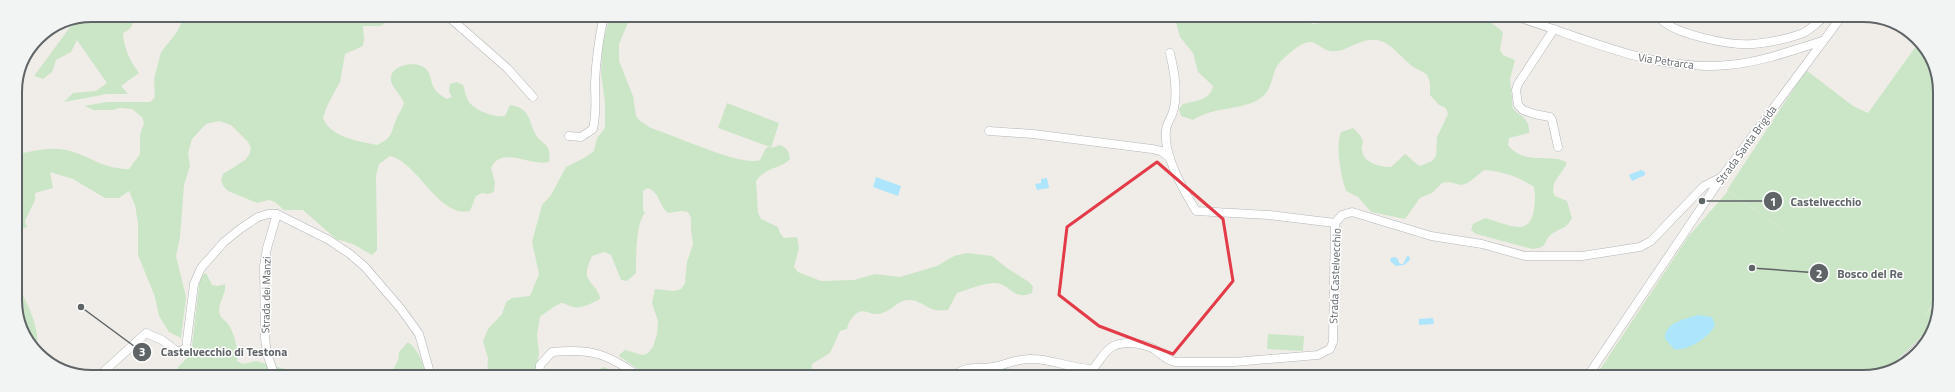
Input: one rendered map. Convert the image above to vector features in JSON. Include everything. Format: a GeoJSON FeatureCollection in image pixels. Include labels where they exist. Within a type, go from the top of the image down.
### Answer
{"type":"FeatureCollection","features":[{"type":"Feature","properties":{"kind":"street"},"geometry":{"type":"LineString","coordinates":[[455,22],[507,68],[533,97]]}},
{"type":"Feature","properties":{"kind":"street"},"geometry":{"type":"LineString","coordinates":[[569,136],[581,137],[593,129],[597,114],[595,84],[597,46],[602,22]]}},
{"type":"Feature","properties":{"kind":"street","name":"Via Petrarca"},"geometry":{"type":"LineString","coordinates":[[1532,22],[1631,56],[1658,62],[1695,66],[1728,65],[1758,60],[1822,41]]}},
{"type":"Feature","properties":{"kind":"street"},"geometry":{"type":"LineString","coordinates":[[1666,22],[1672,27],[1686,32],[1730,43],[1752,44],[1802,34],[1818,22]]}},
{"type":"Feature","properties":{"kind":"street","name":"Strada Santa Brigida"},"geometry":{"type":"LineString","coordinates":[[1592,370],[1722,178],[1837,22]]}},
{"type":"Feature","properties":{"kind":"street"},"geometry":{"type":"LineString","coordinates":[[1554,29],[1518,84],[1516,95],[1518,105],[1523,110],[1534,114],[1550,116],[1558,147]]}},
{"type":"Feature","properties":{"kind":"street"},"geometry":{"type":"LineString","coordinates":[[1170,52],[1175,71],[1176,98],[1173,113],[1166,131],[1170,158],[1183,190],[1196,211],[1269,215],[1335,224]]}},
{"type":"Feature","properties":{"kind":"street"},"geometry":{"type":"LineString","coordinates":[[989,131],[1033,134],[1066,140],[1152,149],[1160,151],[1170,158]]}},
{"type":"Feature","properties":{"kind":"street","name":"Strada Castelvecchio"},"geometry":{"type":"LineString","coordinates":[[962,370],[978,367],[992,367],[1015,360],[1033,359],[1079,369],[1093,369],[1108,349],[1114,345],[1123,343],[1143,344],[1155,349],[1166,359],[1175,362],[1234,362],[1324,353],[1330,349],[1333,342],[1335,224],[1342,215],[1352,212],[1431,236],[1482,244],[1525,256],[1582,256],[1640,247],[1650,241],[1704,186],[1722,178]]}},
{"type":"Feature","properties":{"kind":"street"},"geometry":{"type":"LineString","coordinates":[[106,370],[146,333],[162,340],[178,352],[186,348],[194,284],[200,268],[224,242],[240,229],[258,216],[268,214],[277,214],[329,240],[350,254],[365,267],[401,309],[419,334],[429,370]]}},
{"type":"Feature","properties":{"kind":"street","name":"Strada dei Manzi"},"geometry":{"type":"LineString","coordinates":[[273,370],[267,354],[265,338],[264,266],[267,248],[277,214]]}},
{"type":"Feature","properties":{"kind":"street"},"geometry":{"type":"LineString","coordinates":[[540,370],[540,366],[552,352],[574,350],[599,353],[615,360],[630,370]]}},
{"type":"Feature","properties":{"kind":"highlighted area"},"geometry":{"type":"Polygon","coordinates":[[[1157,162],[1223,219],[1233,281],[1173,354],[1099,326],[1059,295],[1067,227],[1157,162]]]}},
{"type":"Feature","properties":{"kind":"green space"},"geometry":{"type":"Polygon","coordinates":[[[92,22],[133,22],[132,26],[123,33],[128,54],[139,73],[121,86],[128,94],[107,94],[64,102],[73,93],[96,91],[107,83],[77,40],[71,52],[56,60],[52,72],[43,79],[34,76],[72,25],[92,22]]]}},
{"type":"Feature","properties":{"kind":"green space"},"geometry":{"type":"Polygon","coordinates":[[[182,22],[386,22],[381,26],[363,26],[363,46],[345,54],[340,82],[327,106],[323,118],[332,130],[346,138],[377,145],[386,140],[390,135],[404,103],[392,84],[391,75],[399,67],[411,64],[418,65],[427,70],[433,86],[439,94],[446,99],[452,97],[449,91],[450,84],[457,82],[463,85],[469,102],[484,112],[495,116],[505,116],[510,105],[517,106],[525,111],[537,137],[549,150],[549,162],[534,162],[509,157],[496,161],[491,168],[495,182],[494,192],[488,194],[482,193],[476,196],[470,211],[459,211],[448,207],[438,199],[410,168],[400,160],[390,156],[379,164],[376,176],[377,250],[372,255],[353,244],[336,239],[303,210],[284,210],[275,202],[269,200],[257,203],[228,191],[221,181],[223,174],[245,160],[249,155],[251,148],[248,142],[231,125],[219,121],[206,124],[192,139],[188,153],[190,166],[184,185],[180,237],[176,256],[186,297],[181,338],[169,332],[159,316],[155,297],[138,255],[138,223],[135,205],[129,191],[119,198],[105,198],[73,179],[50,172],[53,188],[35,193],[35,200],[25,221],[27,227],[22,228],[22,153],[46,149],[61,149],[76,153],[107,166],[129,169],[140,154],[140,135],[144,123],[142,117],[132,109],[120,108],[113,110],[94,110],[84,106],[107,102],[150,102],[155,97],[154,79],[161,52],[177,32],[182,22]]]}},
{"type":"Feature","properties":{"kind":"green space"},"geometry":{"type":"Polygon","coordinates":[[[608,22],[628,22],[619,44],[619,61],[633,96],[636,116],[640,121],[651,128],[723,155],[751,161],[760,160],[766,148],[770,147],[718,128],[727,103],[779,123],[771,148],[780,145],[782,146],[787,150],[790,159],[782,165],[769,170],[760,176],[756,181],[758,213],[761,219],[778,227],[784,238],[797,237],[799,248],[794,267],[798,272],[821,281],[854,280],[875,274],[900,277],[937,266],[954,256],[967,253],[992,256],[1029,282],[1033,287],[1032,293],[1026,295],[1016,294],[1004,285],[994,283],[957,293],[948,310],[935,310],[916,301],[909,300],[901,302],[878,314],[862,311],[857,313],[852,318],[847,329],[840,331],[830,353],[812,364],[812,370],[639,370],[619,356],[625,350],[643,355],[648,353],[653,347],[657,334],[658,321],[652,303],[655,289],[674,291],[681,289],[685,283],[687,262],[693,244],[691,218],[688,212],[681,211],[668,213],[655,193],[648,188],[643,191],[643,210],[645,213],[638,232],[636,273],[627,281],[621,280],[611,255],[604,252],[592,256],[587,276],[598,292],[600,299],[580,307],[573,307],[561,303],[540,317],[537,335],[539,354],[536,370],[487,370],[488,358],[483,341],[488,329],[502,314],[506,302],[512,298],[530,296],[539,274],[532,242],[542,205],[551,195],[566,167],[594,151],[597,138],[605,128],[605,102],[601,73],[602,46],[608,22]]]}},
{"type":"Feature","properties":{"kind":"green space"},"geometry":{"type":"Polygon","coordinates":[[[1176,22],[1308,22],[1313,24],[1330,22],[1490,22],[1503,32],[1500,50],[1503,55],[1515,60],[1510,79],[1513,109],[1527,121],[1529,128],[1529,133],[1509,138],[1508,145],[1522,156],[1561,160],[1567,163],[1554,183],[1553,191],[1555,196],[1567,201],[1572,218],[1570,222],[1549,237],[1542,247],[1533,249],[1476,234],[1471,230],[1473,224],[1485,218],[1517,227],[1526,225],[1530,221],[1535,204],[1534,187],[1529,183],[1504,173],[1484,170],[1468,183],[1461,185],[1449,182],[1442,183],[1432,193],[1420,198],[1405,219],[1371,212],[1358,197],[1346,191],[1342,177],[1339,153],[1339,138],[1341,132],[1353,128],[1363,141],[1362,148],[1365,158],[1377,165],[1391,167],[1405,154],[1420,166],[1432,161],[1436,156],[1437,137],[1448,114],[1446,108],[1439,105],[1430,95],[1430,83],[1427,75],[1412,66],[1389,45],[1383,42],[1368,40],[1341,50],[1334,51],[1327,50],[1311,42],[1307,42],[1295,49],[1281,61],[1277,66],[1270,87],[1262,97],[1248,104],[1218,110],[1193,120],[1181,116],[1179,109],[1183,104],[1197,101],[1206,97],[1212,91],[1213,86],[1198,72],[1193,53],[1180,37],[1176,22]]]}},
{"type":"Feature","properties":{"kind":"green space"},"geometry":{"type":"Polygon","coordinates":[[[1916,46],[1928,65],[1932,78],[1933,92],[1933,300],[1932,305],[1924,317],[1932,307],[1931,318],[1925,333],[1895,362],[1877,369],[1863,370],[1600,370],[1688,237],[1728,191],[1818,254],[1727,190],[1806,70],[1853,106],[1868,113],[1916,46]]]}},
{"type":"Feature","properties":{"kind":"green space"},"geometry":{"type":"Polygon","coordinates":[[[206,273],[212,285],[218,286],[225,284],[219,311],[230,327],[234,337],[237,347],[237,361],[243,364],[256,361],[288,370],[178,370],[178,367],[191,354],[200,277],[206,273]]]}},
{"type":"Feature","properties":{"kind":"green space"},"geometry":{"type":"Polygon","coordinates":[[[22,294],[35,326],[37,344],[27,327],[23,314],[22,294]]]}},
{"type":"Feature","properties":{"kind":"green space"},"geometry":{"type":"Polygon","coordinates":[[[1268,334],[1304,336],[1303,351],[1267,349],[1268,334]]]}},
{"type":"Feature","properties":{"kind":"green space"},"geometry":{"type":"Polygon","coordinates":[[[408,342],[418,353],[424,370],[393,370],[399,352],[408,342]]]}},
{"type":"Feature","properties":{"kind":"green space"},"geometry":{"type":"Polygon","coordinates":[[[604,367],[611,370],[598,370],[604,367]]]}},
{"type":"Feature","properties":{"kind":"green space"},"geometry":{"type":"Polygon","coordinates":[[[1007,368],[1014,370],[1003,370],[1007,368]]]}},
{"type":"Feature","properties":{"kind":"water"},"geometry":{"type":"Polygon","coordinates":[[[1641,170],[1645,172],[1645,175],[1632,181],[1629,175],[1641,170]]]}},
{"type":"Feature","properties":{"kind":"water"},"geometry":{"type":"Polygon","coordinates":[[[876,177],[901,186],[898,196],[873,187],[876,177]]]}},
{"type":"Feature","properties":{"kind":"water"},"geometry":{"type":"Polygon","coordinates":[[[1047,178],[1049,188],[1037,190],[1035,184],[1041,183],[1041,179],[1047,178]]]}},
{"type":"Feature","properties":{"kind":"water"},"geometry":{"type":"Polygon","coordinates":[[[1407,256],[1409,256],[1410,260],[1404,265],[1396,266],[1390,261],[1391,258],[1394,257],[1397,258],[1400,264],[1403,264],[1407,256]]]}},
{"type":"Feature","properties":{"kind":"water"},"geometry":{"type":"Polygon","coordinates":[[[1698,315],[1712,317],[1715,325],[1712,330],[1698,343],[1685,348],[1674,349],[1665,339],[1668,329],[1677,322],[1698,315]]]}},
{"type":"Feature","properties":{"kind":"water"},"geometry":{"type":"Polygon","coordinates":[[[1433,318],[1434,324],[1419,325],[1419,319],[1433,318]]]}},
{"type":"Feature","properties":{"kind":"place","name":"Castelvecchio"},"geometry":{"type":"Point","coordinates":[1702,201]}},
{"type":"Feature","properties":{"kind":"place","name":"Bosco del Re"},"geometry":{"type":"Point","coordinates":[1752,268]}},
{"type":"Feature","properties":{"kind":"place","name":"Castelvecchio di Testona"},"geometry":{"type":"Point","coordinates":[81,307]}}]}
